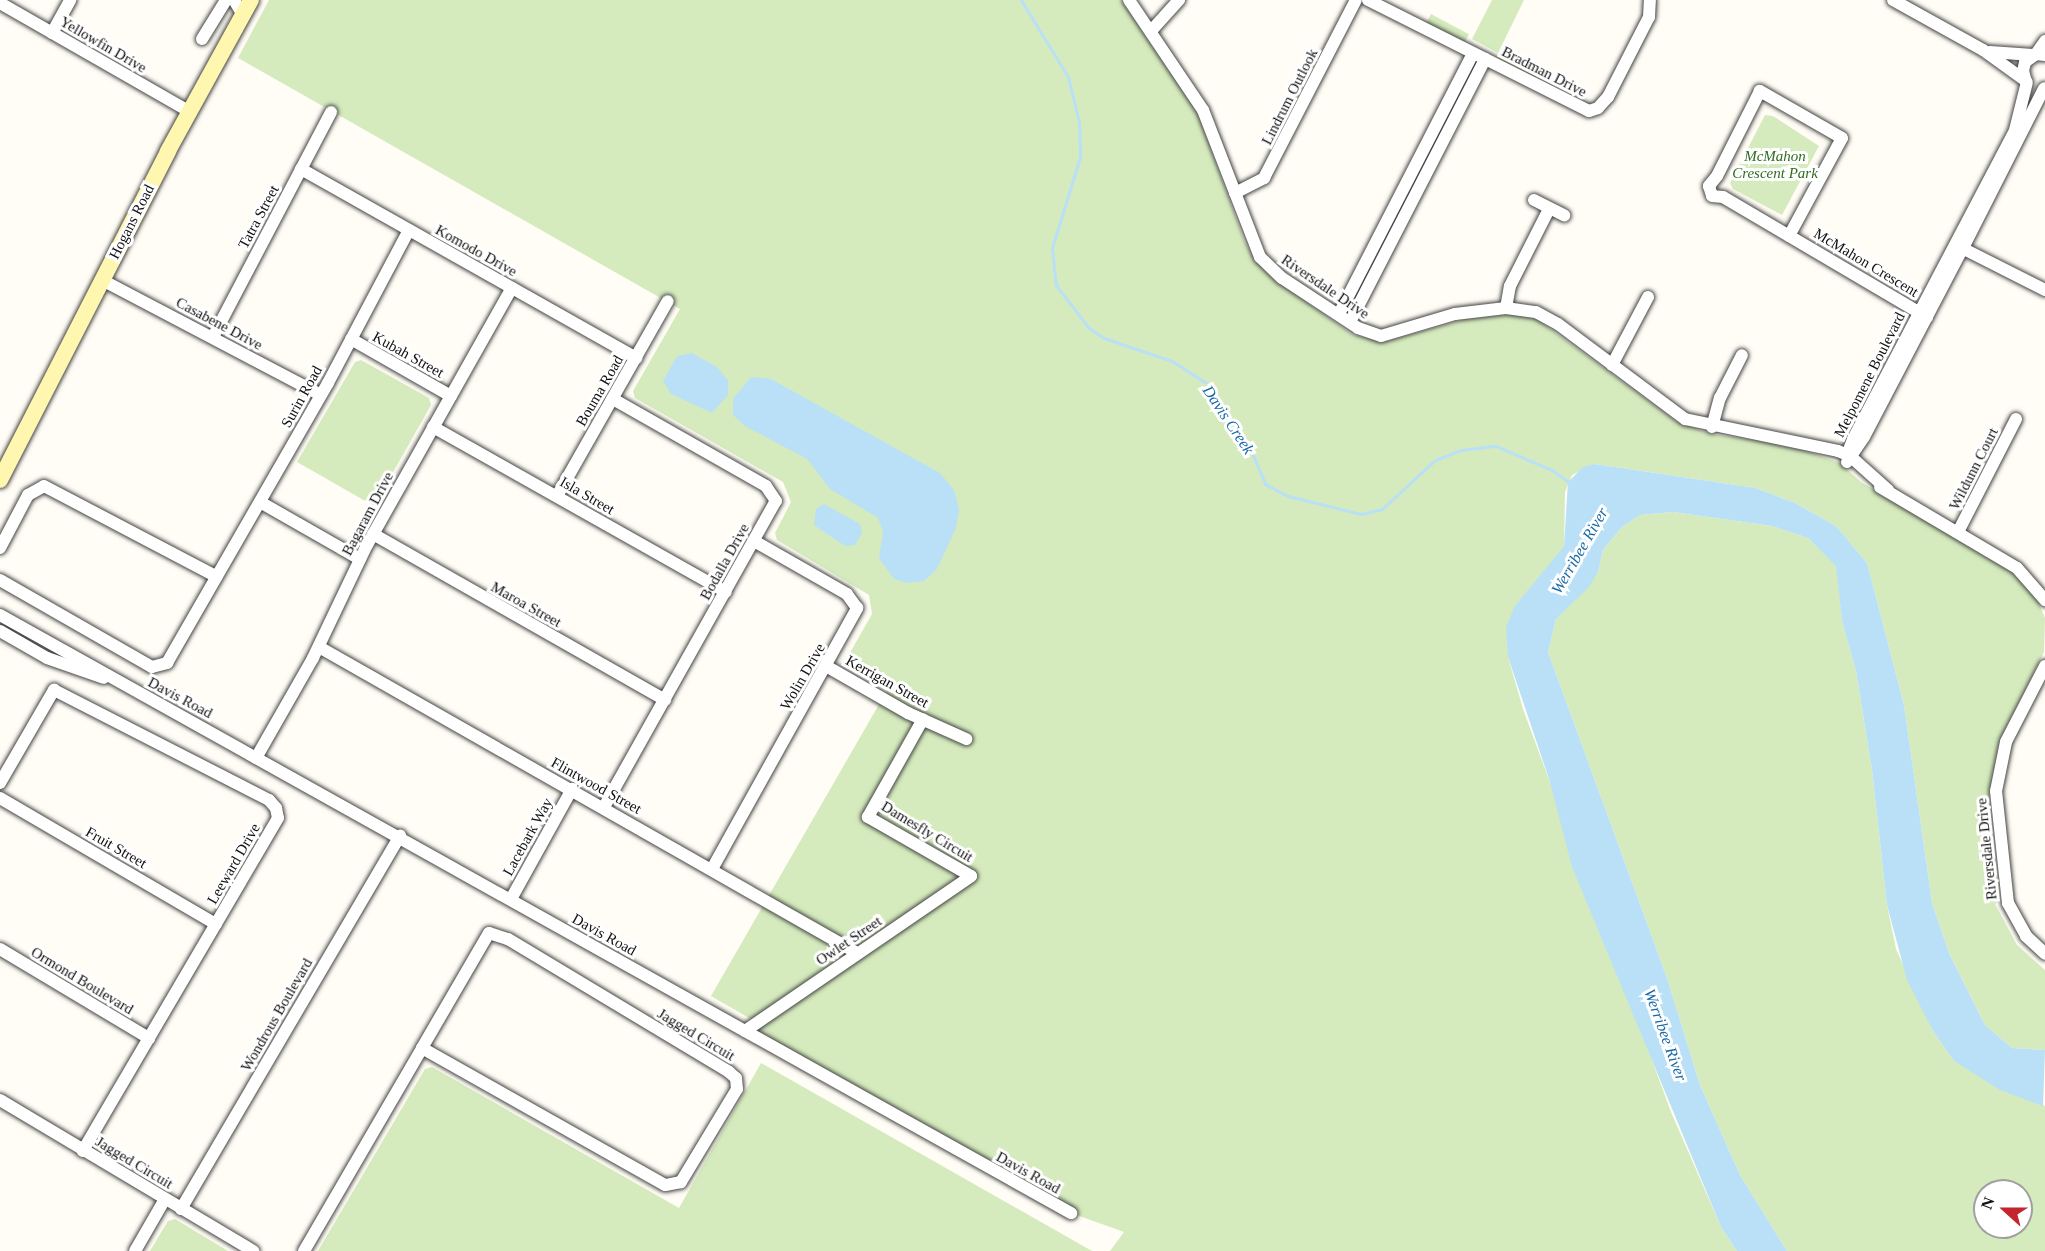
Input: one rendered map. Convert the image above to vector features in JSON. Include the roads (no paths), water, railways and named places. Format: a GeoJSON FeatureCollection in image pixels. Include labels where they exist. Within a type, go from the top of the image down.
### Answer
{"type":"FeatureCollection","features":[{"type":"Feature","properties":{"kind":"street"},"geometry":{"type":"LineString","coordinates":[[52,33],[70,0]]}},
{"type":"Feature","properties":{"kind":"street"},"geometry":{"type":"LineString","coordinates":[[202,39],[226,0]]}},
{"type":"Feature","properties":{"kind":"street"},"geometry":{"type":"LineString","coordinates":[[234,0],[243,15]]}},
{"type":"Feature","properties":{"kind":"street","name":"Hogans Road"},"geometry":{"type":"LineString","coordinates":[[0,480],[23,430],[251,0]]}},
{"type":"Feature","properties":{"kind":"street","name":"Riversdale Drive"},"geometry":{"type":"LineString","coordinates":[[1129,0],[1203,110],[1249,235],[1267,266],[1368,334],[1381,336],[1455,314],[1506,308],[1527,309],[1550,319],[1680,416],[1712,427],[1806,443],[1821,454],[1848,458],[1859,477],[1888,490],[2017,568],[2045,600]]}},
{"type":"Feature","properties":{"kind":"street"},"geometry":{"type":"LineString","coordinates":[[1150,31],[1179,0]]}},
{"type":"Feature","properties":{"kind":"street","name":"Lindrum Outlook"},"geometry":{"type":"LineString","coordinates":[[1235,193],[1264,178],[1356,0]]}},
{"type":"Feature","properties":{"kind":"street","name":"Bradman Drive"},"geometry":{"type":"LineString","coordinates":[[1368,0],[1584,110],[1596,109],[1608,97],[1649,17],[1650,0]]}},
{"type":"Feature","properties":{"kind":"street"},"geometry":{"type":"LineString","coordinates":[[1893,0],[1983,50],[2026,82],[2044,87]]}},
{"type":"Feature","properties":{"kind":"street","name":"Yellowfin Drive"},"geometry":{"type":"LineString","coordinates":[[0,3],[190,112]]}},
{"type":"Feature","properties":{"kind":"street"},"geometry":{"type":"LineString","coordinates":[[1983,50],[2017,57],[2038,55],[2045,40]]}},
{"type":"Feature","properties":{"kind":"street","name":"Melpomene Boulevard"},"geometry":{"type":"LineString","coordinates":[[1959,246],[2015,129],[2026,82],[2023,66],[2038,55]]}},
{"type":"Feature","properties":{"kind":"street"},"geometry":{"type":"LineString","coordinates":[[1339,314],[1435,127],[1479,56]]}},
{"type":"Feature","properties":{"kind":"street"},"geometry":{"type":"LineString","coordinates":[[1350,322],[1447,133],[1479,56]]}},
{"type":"Feature","properties":{"kind":"street","name":"Melpomene Boulevard"},"geometry":{"type":"LineString","coordinates":[[1848,458],[2044,87]]}},
{"type":"Feature","properties":{"kind":"street","name":"McMahon Crescent"},"geometry":{"type":"LineString","coordinates":[[1789,236],[1842,138],[1760,91],[1709,191],[1923,314]]}},
{"type":"Feature","properties":{"kind":"street","name":"Tatra Street"},"geometry":{"type":"LineString","coordinates":[[213,337],[331,112]]}},
{"type":"Feature","properties":{"kind":"street"},"geometry":{"type":"LineString","coordinates":[[1435,127],[1447,133]]}},
{"type":"Feature","properties":{"kind":"street","name":"Komodo Drive"},"geometry":{"type":"LineString","coordinates":[[301,169],[636,358]]}},
{"type":"Feature","properties":{"kind":"street"},"geometry":{"type":"LineString","coordinates":[[1534,200],[1564,215]]}},
{"type":"Feature","properties":{"kind":"street"},"geometry":{"type":"LineString","coordinates":[[1506,308],[1510,286],[1549,209]]}},
{"type":"Feature","properties":{"kind":"street","name":"Surin Road"},"geometry":{"type":"LineString","coordinates":[[0,580],[156,667],[172,658],[321,395],[409,230]]}},
{"type":"Feature","properties":{"kind":"street"},"geometry":{"type":"LineString","coordinates":[[1382,231],[1393,237]]}},
{"type":"Feature","properties":{"kind":"street"},"geometry":{"type":"LineString","coordinates":[[1959,246],[2045,290]]}},
{"type":"Feature","properties":{"kind":"street","name":"Casabene Drive"},"geometry":{"type":"LineString","coordinates":[[102,280],[321,395]]}},
{"type":"Feature","properties":{"kind":"street","name":"Bagaram Drive"},"geometry":{"type":"LineString","coordinates":[[256,758],[319,647],[373,534],[512,288]]}},
{"type":"Feature","properties":{"kind":"street"},"geometry":{"type":"LineString","coordinates":[[1612,365],[1647,297]]}},
{"type":"Feature","properties":{"kind":"street","name":"Bouma Road"},"geometry":{"type":"LineString","coordinates":[[557,496],[668,301]]}},
{"type":"Feature","properties":{"kind":"street","name":"Kubah Street"},"geometry":{"type":"LineString","coordinates":[[351,339],[451,396]]}},
{"type":"Feature","properties":{"kind":"street"},"geometry":{"type":"LineString","coordinates":[[1712,427],[1720,398],[1742,355]]}},
{"type":"Feature","properties":{"kind":"street","name":"Bodalla Drive"},"geometry":{"type":"LineString","coordinates":[[604,807],[775,505],[771,489],[613,399]]}},
{"type":"Feature","properties":{"kind":"street","name":"Wildunn Court"},"geometry":{"type":"LineString","coordinates":[[1958,532],[2016,419]]}},
{"type":"Feature","properties":{"kind":"street","name":"Isla Street"},"geometry":{"type":"LineString","coordinates":[[434,427],[726,592]]}},
{"type":"Feature","properties":{"kind":"street","name":"Hogans Road"},"geometry":{"type":"LineString","coordinates":[[0,453],[23,430]]}},
{"type":"Feature","properties":{"kind":"street"},"geometry":{"type":"LineString","coordinates":[[0,548],[28,495],[44,486],[218,577]]}},
{"type":"Feature","properties":{"kind":"street"},"geometry":{"type":"LineString","coordinates":[[260,502],[360,559]]}},
{"type":"Feature","properties":{"kind":"street","name":"Maroa Street"},"geometry":{"type":"LineString","coordinates":[[373,534],[665,700]]}},
{"type":"Feature","properties":{"kind":"street","name":"Wolin Drive"},"geometry":{"type":"LineString","coordinates":[[712,868],[854,617],[856,603],[754,541]]}},
{"type":"Feature","properties":{"kind":"street","name":"Davis Road"},"geometry":{"type":"LineString","coordinates":[[0,615],[400,836],[1071,1213]]}},
{"type":"Feature","properties":{"kind":"street","name":"Davis Road"},"geometry":{"type":"LineString","coordinates":[[0,631],[47,658],[122,684]]}},
{"type":"Feature","properties":{"kind":"street","name":"Flintwood Street"},"geometry":{"type":"LineString","coordinates":[[319,647],[712,868],[857,953]]}},
{"type":"Feature","properties":{"kind":"street","name":"Kerrigan Street"},"geometry":{"type":"LineString","coordinates":[[826,666],[923,719],[966,739]]}},
{"type":"Feature","properties":{"kind":"street","name":"Riversdale Drive"},"geometry":{"type":"LineString","coordinates":[[2045,666],[2002,753],[1996,805],[2008,903],[2026,936],[2045,954]]}},
{"type":"Feature","properties":{"kind":"street","name":"Leeward Drive"},"geometry":{"type":"LineString","coordinates":[[0,783],[54,690],[269,800],[276,808],[278,818],[83,1151]]}},
{"type":"Feature","properties":{"kind":"street","name":"Damesfly Circuit"},"geometry":{"type":"LineString","coordinates":[[923,719],[868,818],[971,876]]}},
{"type":"Feature","properties":{"kind":"street","name":"Lacebark Way"},"geometry":{"type":"LineString","coordinates":[[511,899],[572,789]]}},
{"type":"Feature","properties":{"kind":"street","name":"Fruit Street"},"geometry":{"type":"LineString","coordinates":[[0,798],[216,924]]}},
{"type":"Feature","properties":{"kind":"street","name":"Wondrous Boulevard"},"geometry":{"type":"LineString","coordinates":[[181,1209],[400,836]]}},
{"type":"Feature","properties":{"kind":"street","name":"Owlet Street"},"geometry":{"type":"LineString","coordinates":[[745,1031],[971,876]]}},
{"type":"Feature","properties":{"kind":"street","name":"Jagged Circuit"},"geometry":{"type":"LineString","coordinates":[[304,1251],[422,1048],[489,933],[508,939],[729,1072],[736,1078],[737,1089],[681,1182],[665,1185],[422,1048]]}},
{"type":"Feature","properties":{"kind":"street","name":"Ormond Boulevard"},"geometry":{"type":"LineString","coordinates":[[0,949],[149,1038]]}},
{"type":"Feature","properties":{"kind":"street","name":"Jagged Circuit"},"geometry":{"type":"LineString","coordinates":[[0,1100],[253,1251]]}},
{"type":"Feature","properties":{"kind":"street"},"geometry":{"type":"LineString","coordinates":[[135,1251],[165,1199]]}},
{"type":"Feature","properties":{"kind":"water"},"geometry":{"type":"Polygon","coordinates":[[[692,353],[717,367],[728,380],[728,395],[712,413],[671,394],[663,381],[677,356],[692,353]]]}},
{"type":"Feature","properties":{"kind":"water"},"geometry":{"type":"Polygon","coordinates":[[[751,377],[771,379],[940,473],[954,490],[959,509],[956,528],[937,569],[924,581],[907,583],[894,579],[879,558],[883,532],[878,518],[830,489],[807,459],[745,426],[733,415],[733,399],[751,377]]]}},
{"type":"Feature","properties":{"kind":"water","name":"Werribee River"},"geometry":{"type":"Polygon","coordinates":[[[1595,464],[1756,488],[1795,503],[1836,526],[1867,563],[1904,705],[1932,903],[1949,953],[1985,1025],[2012,1048],[2045,1050],[2043,1106],[2000,1090],[1954,1061],[1933,1031],[1907,980],[1887,905],[1872,770],[1856,671],[1842,621],[1836,566],[1808,538],[1772,526],[1673,512],[1640,515],[1622,527],[1603,550],[1598,572],[1589,587],[1556,619],[1548,652],[1667,978],[1700,1085],[1740,1175],[1787,1251],[1737,1251],[1721,1227],[1572,867],[1549,779],[1508,657],[1506,627],[1515,606],[1564,546],[1568,482],[1583,467],[1595,464]]]}},
{"type":"Feature","properties":{"kind":"water"},"geometry":{"type":"Polygon","coordinates":[[[824,504],[860,524],[862,533],[855,545],[845,546],[814,525],[816,509],[824,504]]]}},
{"type":"Feature","properties":{"kind":"waterway","name":"Davis Creek"},"geometry":{"type":"LineString","coordinates":[[1021,0],[1068,77],[1079,122],[1080,157],[1052,248],[1056,285],[1088,327],[1104,338],[1172,361],[1208,384],[1250,448],[1265,484],[1288,496],[1361,514],[1382,509],[1435,460],[1461,450],[1496,446],[1552,470],[1570,483]]}},
{"type":"Feature","properties":{"kind":"park label","name":"McMahon Crescent Park"},"geometry":{"type":"Point","coordinates":[1775,164]}}]}
